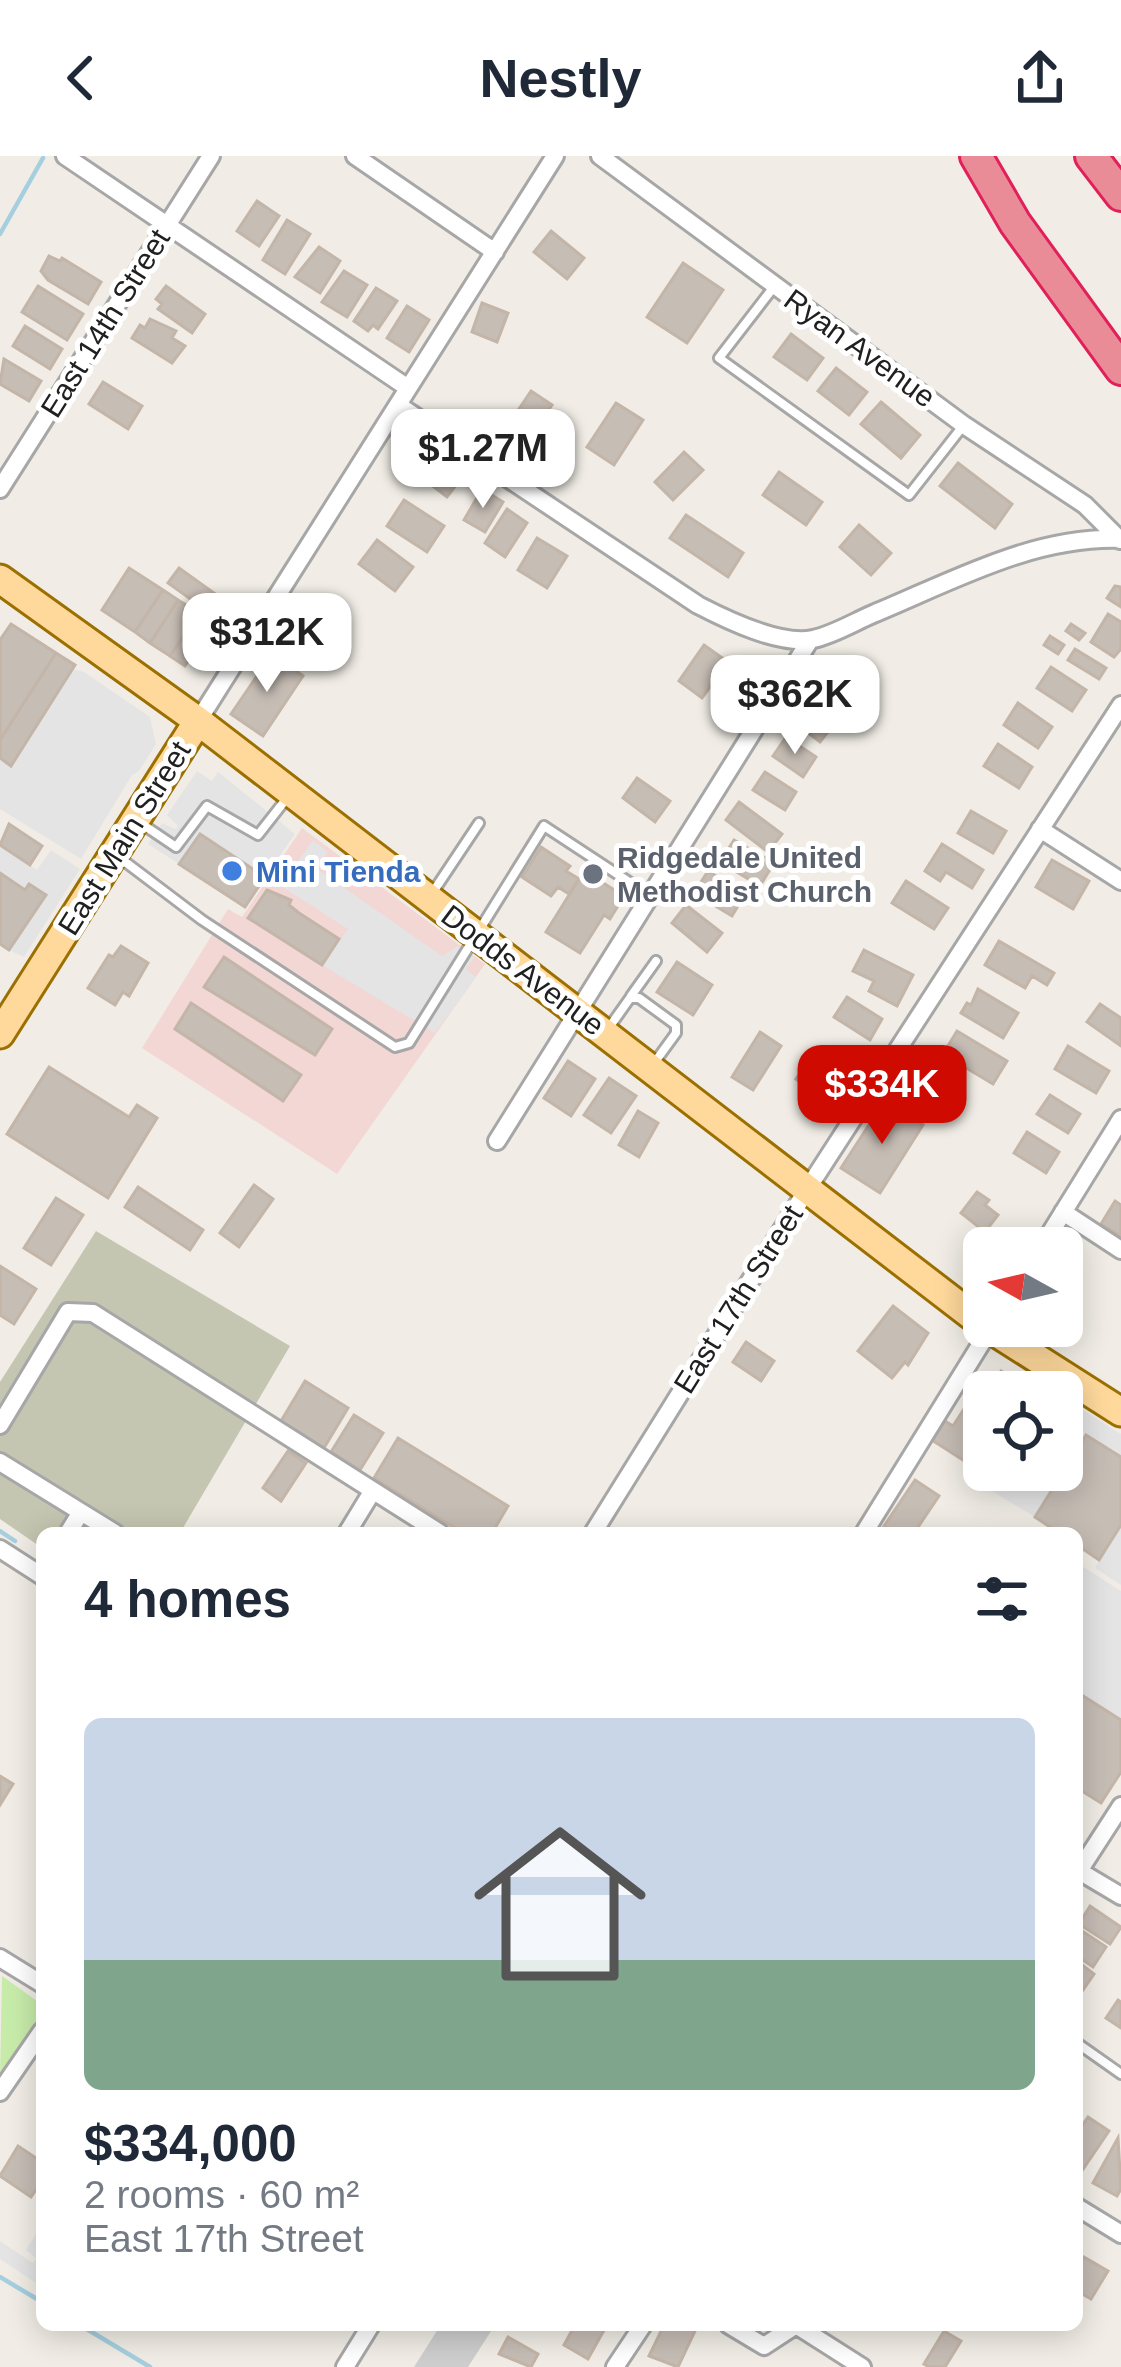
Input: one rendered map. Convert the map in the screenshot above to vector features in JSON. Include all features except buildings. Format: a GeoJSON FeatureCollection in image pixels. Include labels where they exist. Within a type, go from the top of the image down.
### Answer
{"type":"FeatureCollection","features":[{"type":"Feature","properties":{"kind":"highway"},"geometry":{"type":"LineString","coordinates":[[976,156],[1015,223],[1121,368]]}},
{"type":"Feature","properties":{"kind":"highway"},"geometry":{"type":"LineString","coordinates":[[1091,156],[1121,195]]}},
{"type":"Feature","properties":{"kind":"main road","name":"Dodds Avenue"},"geometry":{"type":"LineString","coordinates":[[0,579],[199,721],[963,1307]]}},
{"type":"Feature","properties":{"kind":"main road","name":"East Main Street"},"geometry":{"type":"LineString","coordinates":[[0,1034],[199,721]]}},
{"type":"Feature","properties":{"kind":"main road","name":"Dodds Avenue"},"geometry":{"type":"LineString","coordinates":[[1020,1347],[1121,1412]]}},
{"type":"Feature","properties":{"kind":"street"},"geometry":{"type":"LineString","coordinates":[[65,156],[408,388]]}},
{"type":"Feature","properties":{"kind":"street","name":"East 14th Street"},"geometry":{"type":"LineString","coordinates":[[0,489],[211,156]]}},
{"type":"Feature","properties":{"kind":"street"},"geometry":{"type":"LineString","coordinates":[[355,156],[495,252]]}},
{"type":"Feature","properties":{"kind":"street","name":"East Main Street"},"geometry":{"type":"LineString","coordinates":[[199,721],[555,156]]}},
{"type":"Feature","properties":{"kind":"street","name":"Ryan Avenue"},"geometry":{"type":"LineString","coordinates":[[600,156],[964,425],[1085,505],[1120,540]]}},
{"type":"Feature","properties":{"kind":"street"},"geometry":{"type":"LineString","coordinates":[[398,405],[698,605],[732,623],[810,640],[1033,549],[1074,539],[1120,540]]}},
{"type":"Feature","properties":{"kind":"street"},"geometry":{"type":"LineString","coordinates":[[497,1141],[810,640]]}},
{"type":"Feature","properties":{"kind":"street","name":"East 17th Street"},"geometry":{"type":"LineString","coordinates":[[597,1527],[808,1188],[1121,705]]}},
{"type":"Feature","properties":{"kind":"street"},"geometry":{"type":"LineString","coordinates":[[1040,829],[1121,881]]}},
{"type":"Feature","properties":{"kind":"street"},"geometry":{"type":"LineString","coordinates":[[1054,1227],[1121,1119]]}},
{"type":"Feature","properties":{"kind":"street"},"geometry":{"type":"LineString","coordinates":[[1063,1212],[1121,1250]]}},
{"type":"Feature","properties":{"kind":"street"},"geometry":{"type":"LineString","coordinates":[[0,1425],[68,1312],[92,1312],[430,1527]]}},
{"type":"Feature","properties":{"kind":"street"},"geometry":{"type":"LineString","coordinates":[[868,1527],[975,1347]]}},
{"type":"Feature","properties":{"kind":"street"},"geometry":{"type":"LineString","coordinates":[[0,1462],[105,1527]]}},
{"type":"Feature","properties":{"kind":"street"},"geometry":{"type":"LineString","coordinates":[[351,1527],[372,1492]]}},
{"type":"Feature","properties":{"kind":"street"},"geometry":{"type":"LineString","coordinates":[[72,1527],[81,1512]]}},
{"type":"Feature","properties":{"kind":"street"},"geometry":{"type":"LineString","coordinates":[[0,1550],[36,1571]]}},
{"type":"Feature","properties":{"kind":"street"},"geometry":{"type":"LineString","coordinates":[[1083,1864],[1121,1806]]}},
{"type":"Feature","properties":{"kind":"street"},"geometry":{"type":"LineString","coordinates":[[1083,1875],[1121,1896]]}},
{"type":"Feature","properties":{"kind":"street"},"geometry":{"type":"LineString","coordinates":[[0,1958],[36,1980]]}},
{"type":"Feature","properties":{"kind":"street"},"geometry":{"type":"LineString","coordinates":[[0,2092],[36,2040]]}},
{"type":"Feature","properties":{"kind":"street"},"geometry":{"type":"LineString","coordinates":[[1083,2211],[1121,2234]]}},
{"type":"Feature","properties":{"kind":"street"},"geometry":{"type":"LineString","coordinates":[[345,2367],[367,2331]]}},
{"type":"Feature","properties":{"kind":"street"},"geometry":{"type":"LineString","coordinates":[[615,2367],[639,2331]]}},
{"type":"Feature","properties":{"kind":"street"},"geometry":{"type":"LineString","coordinates":[[739,2331],[764,2346],[787,2331]]}},
{"type":"Feature","properties":{"kind":"street"},"geometry":{"type":"LineString","coordinates":[[805,2331],[862,2367]]}},
{"type":"Feature","properties":{"kind":"lane"},"geometry":{"type":"LineString","coordinates":[[775,285],[719,358],[908,495],[964,425]]}},
{"type":"Feature","properties":{"kind":"lane"},"geometry":{"type":"LineString","coordinates":[[258,627],[304,657]]}},
{"type":"Feature","properties":{"kind":"lane"},"geometry":{"type":"LineString","coordinates":[[136,820],[176,847],[207,806],[258,835],[291,793]]}},
{"type":"Feature","properties":{"kind":"lane"},"geometry":{"type":"LineString","coordinates":[[429,898],[479,824]]}},
{"type":"Feature","properties":{"kind":"lane"},"geometry":{"type":"LineString","coordinates":[[114,854],[202,920],[395,1047],[409,1043],[544,826],[649,896]]}},
{"type":"Feature","properties":{"kind":"lane"},"geometry":{"type":"LineString","coordinates":[[605,1032],[656,961]]}},
{"type":"Feature","properties":{"kind":"lane"},"geometry":{"type":"LineString","coordinates":[[630,998],[639,998],[676,1025],[676,1033],[651,1067]]}},
{"type":"Feature","properties":{"kind":"lane"},"geometry":{"type":"LineString","coordinates":[[1083,2047],[1121,2074]]}},
{"type":"Feature","properties":{"kind":"shaded area"},"geometry":{"type":"Polygon","coordinates":[[[73,669],[150,717],[156,744],[81,859],[0,809],[0,758],[11,765],[73,669]]]}},
{"type":"Feature","properties":{"kind":"shaded area"},"geometry":{"type":"Polygon","coordinates":[[[197,771],[212,781],[218,772],[295,834],[265,877],[201,834],[179,864],[148,844],[162,823],[178,826],[167,815],[197,771]]]}},
{"type":"Feature","properties":{"kind":"shaded area"},"geometry":{"type":"Polygon","coordinates":[[[302,828],[485,964],[337,1174],[142,1048],[228,909],[242,917],[302,828]]]}},
{"type":"Feature","properties":{"kind":"shaded area"},"geometry":{"type":"Polygon","coordinates":[[[313,840],[328,852],[317,869],[442,956],[458,946],[475,957],[466,969],[476,977],[435,1033],[322,965],[348,929],[281,886],[313,840]]]}},
{"type":"Feature","properties":{"kind":"shaded area"},"geometry":{"type":"Polygon","coordinates":[[[0,845],[37,870],[51,850],[80,869],[24,957],[9,950],[45,895],[30,884],[25,890],[0,873],[0,845]]]}},
{"type":"Feature","properties":{"kind":"shaded area"},"geometry":{"type":"Polygon","coordinates":[[[96,1231],[290,1346],[184,1527],[36,1527],[36,1544],[0,1519],[0,1382],[96,1231]]]}},
{"type":"Feature","properties":{"kind":"shaded area"},"geometry":{"type":"Polygon","coordinates":[[[1083,1410],[1121,1434],[1121,1457],[1085,1435],[1083,1438],[1083,1410]]]}},
{"type":"Feature","properties":{"kind":"shaded area"},"geometry":{"type":"Polygon","coordinates":[[[992,1491],[1051,1491],[1035,1517],[992,1491]]]}},
{"type":"Feature","properties":{"kind":"shaded area"},"geometry":{"type":"Polygon","coordinates":[[[1121,1525],[1121,1585],[1095,1568],[1121,1525]]]}},
{"type":"Feature","properties":{"kind":"shaded area"},"geometry":{"type":"Polygon","coordinates":[[[1083,1567],[1121,1591],[1121,1720],[1083,1696],[1083,1567]]]}},
{"type":"Feature","properties":{"kind":"shaded area"},"geometry":{"type":"Polygon","coordinates":[[[36,2234],[36,2258],[26,2250],[36,2234]]]}},
{"type":"Feature","properties":{"kind":"shaded area"},"geometry":{"type":"Polygon","coordinates":[[[0,2241],[33,2263],[36,2258],[36,2283],[0,2259],[0,2241]]]}},
{"type":"Feature","properties":{"kind":"shaded area"},"geometry":{"type":"Polygon","coordinates":[[[437,2331],[491,2331],[468,2367],[414,2367],[437,2331]]]}},
{"type":"Feature","properties":{"kind":"green space"},"geometry":{"type":"Polygon","coordinates":[[[2,1976],[36,2000],[36,2021],[0,2078],[2,1976]]]}},
{"type":"Feature","properties":{"kind":"waterway"},"geometry":{"type":"LineString","coordinates":[[0,234],[43,158]]}},
{"type":"Feature","properties":{"kind":"waterway"},"geometry":{"type":"LineString","coordinates":[[0,1531],[15,1541]]}},
{"type":"Feature","properties":{"kind":"waterway"},"geometry":{"type":"LineString","coordinates":[[0,2277],[36,2298]]}},
{"type":"Feature","properties":{"kind":"waterway"},"geometry":{"type":"LineString","coordinates":[[90,2331],[150,2367]]}},
{"type":"Feature","properties":{"kind":"place","name":"Mini Tienda"},"geometry":{"type":"Point","coordinates":[232,871]}},
{"type":"Feature","properties":{"kind":"place","name":"Ridgedale United Methodist Church"},"geometry":{"type":"Point","coordinates":[593,874]}}]}
